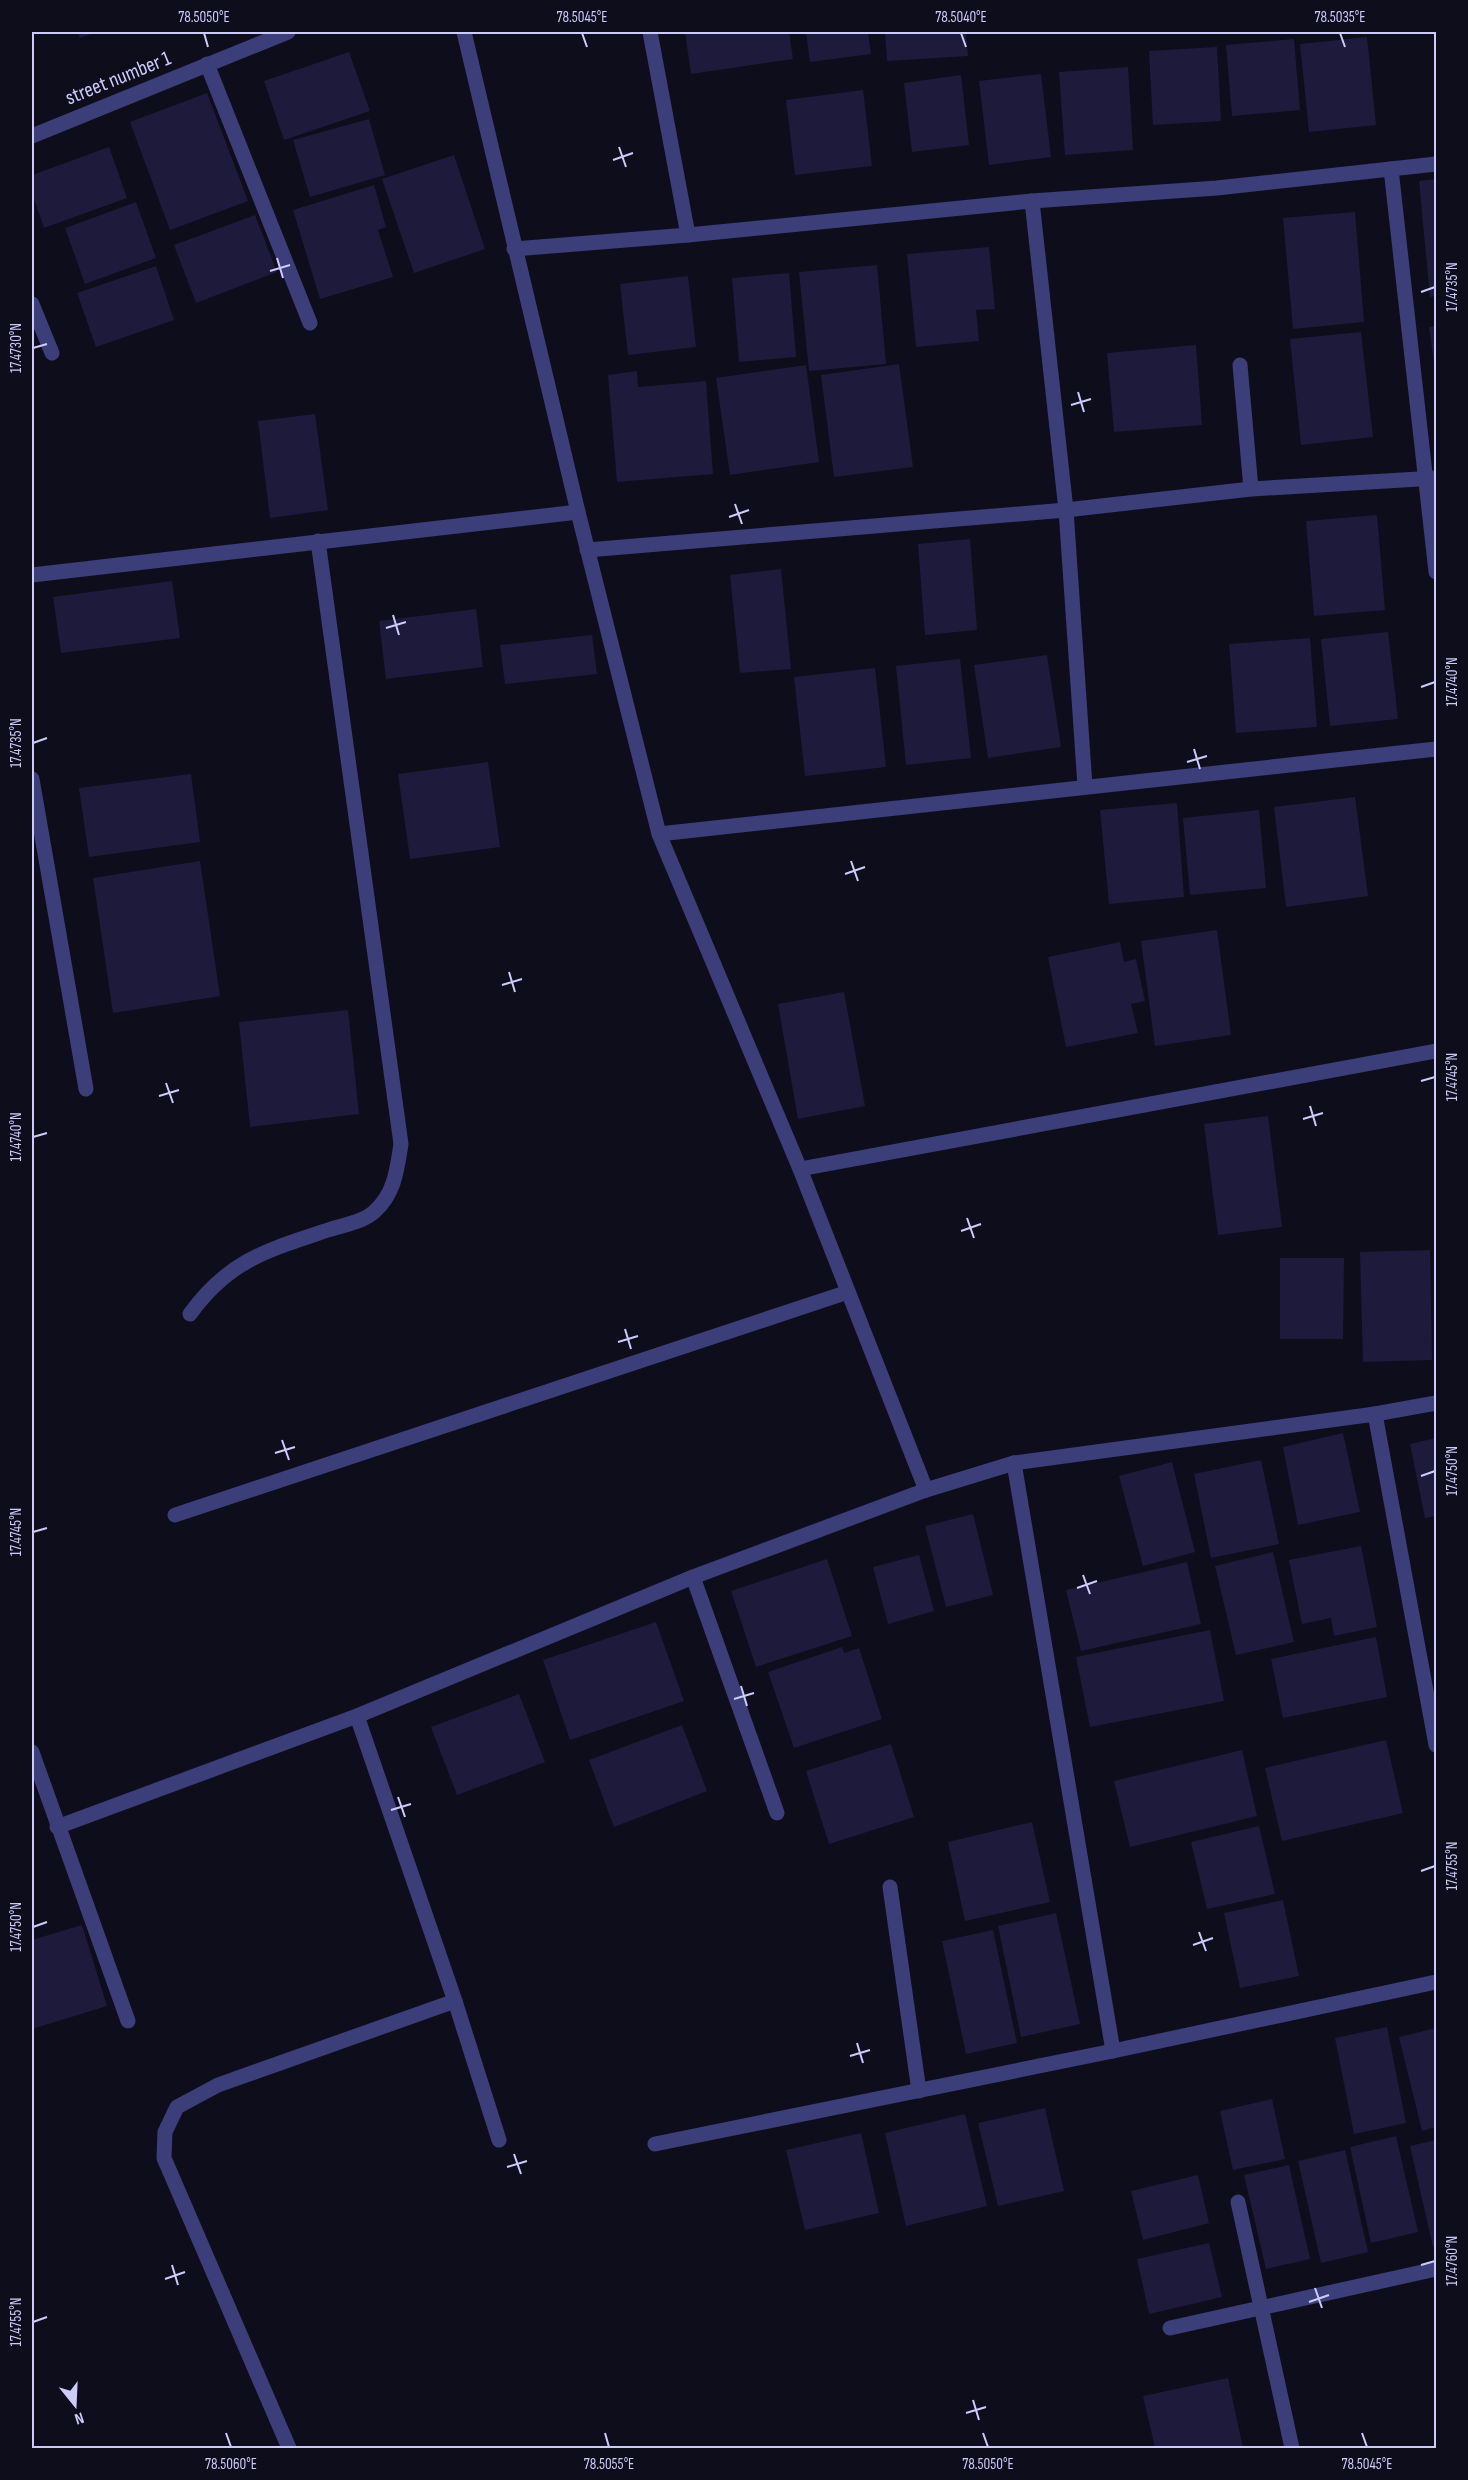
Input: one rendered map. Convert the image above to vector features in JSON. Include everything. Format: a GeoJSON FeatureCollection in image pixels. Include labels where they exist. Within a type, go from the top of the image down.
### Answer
{"type":"FeatureCollection","features":[{"type":"Feature","properties":{"kind":"street","name":"street number 1"},"geometry":{"type":"LineString","coordinates":[[32,136],[288,32]]}},
{"type":"Feature","properties":{"kind":"street"},"geometry":{"type":"LineString","coordinates":[[464,32],[587,550],[659,834],[800,1168],[926,1490]]}},
{"type":"Feature","properties":{"kind":"street"},"geometry":{"type":"LineString","coordinates":[[650,32],[688,236]]}},
{"type":"Feature","properties":{"kind":"street"},"geometry":{"type":"LineString","coordinates":[[207,64],[310,323]]}},
{"type":"Feature","properties":{"kind":"street"},"geometry":{"type":"LineString","coordinates":[[514,249],[688,236],[1032,201],[1217,188],[1437,164]]}},
{"type":"Feature","properties":{"kind":"street"},"geometry":{"type":"LineString","coordinates":[[1391,169],[1432,479],[1437,572]]}},
{"type":"Feature","properties":{"kind":"street"},"geometry":{"type":"LineString","coordinates":[[1032,201],[1066,510],[1084,786]]}},
{"type":"Feature","properties":{"kind":"street"},"geometry":{"type":"LineString","coordinates":[[32,304],[52,353]]}},
{"type":"Feature","properties":{"kind":"street"},"geometry":{"type":"LineString","coordinates":[[1240,366],[1251,489]]}},
{"type":"Feature","properties":{"kind":"street"},"geometry":{"type":"LineString","coordinates":[[587,550],[1066,510],[1251,489],[1432,479]]}},
{"type":"Feature","properties":{"kind":"street"},"geometry":{"type":"LineString","coordinates":[[32,575],[578,512]]}},
{"type":"Feature","properties":{"kind":"street"},"geometry":{"type":"LineString","coordinates":[[190,1314],[208,1290],[235,1268],[273,1248],[354,1222],[375,1212],[393,1187],[401,1144],[318,541]]}},
{"type":"Feature","properties":{"kind":"street"},"geometry":{"type":"LineString","coordinates":[[659,834],[1437,749]]}},
{"type":"Feature","properties":{"kind":"street"},"geometry":{"type":"LineString","coordinates":[[32,779],[86,1089]]}},
{"type":"Feature","properties":{"kind":"street"},"geometry":{"type":"LineString","coordinates":[[800,1168],[1437,1051]]}},
{"type":"Feature","properties":{"kind":"street"},"geometry":{"type":"LineString","coordinates":[[174,1515],[849,1292]]}},
{"type":"Feature","properties":{"kind":"street"},"geometry":{"type":"LineString","coordinates":[[57,1827],[357,1716],[693,1577],[926,1490],[1014,1463],[1375,1414],[1437,1403]]}},
{"type":"Feature","properties":{"kind":"street"},"geometry":{"type":"LineString","coordinates":[[1375,1414],[1437,1745]]}},
{"type":"Feature","properties":{"kind":"street"},"geometry":{"type":"LineString","coordinates":[[1014,1463],[1113,2051]]}},
{"type":"Feature","properties":{"kind":"street"},"geometry":{"type":"LineString","coordinates":[[693,1577],[777,1813]]}},
{"type":"Feature","properties":{"kind":"street"},"geometry":{"type":"LineString","coordinates":[[357,1716],[455,2001],[499,2140]]}},
{"type":"Feature","properties":{"kind":"street"},"geometry":{"type":"LineString","coordinates":[[32,1752],[128,2021]]}},
{"type":"Feature","properties":{"kind":"street"},"geometry":{"type":"LineString","coordinates":[[890,1887],[919,2091]]}},
{"type":"Feature","properties":{"kind":"street"},"geometry":{"type":"LineString","coordinates":[[655,2144],[1113,2051],[1437,1982]]}},
{"type":"Feature","properties":{"kind":"street"},"geometry":{"type":"LineString","coordinates":[[289,2448],[164,2158],[165,2132],[177,2107],[218,2085],[455,2001]]}},
{"type":"Feature","properties":{"kind":"street"},"geometry":{"type":"LineString","coordinates":[[1238,2202],[1292,2448]]}},
{"type":"Feature","properties":{"kind":"street"},"geometry":{"type":"LineString","coordinates":[[1170,2328],[1437,2269]]}},
{"type":"Feature","properties":{"kind":"building"},"geometry":{"type":"Polygon","coordinates":[[[78,32],[97,32],[80,38],[78,32]]]}},
{"type":"Feature","properties":{"kind":"building"},"geometry":{"type":"Polygon","coordinates":[[[685,32],[789,32],[793,59],[691,74],[685,32]]]}},
{"type":"Feature","properties":{"kind":"building"},"geometry":{"type":"Polygon","coordinates":[[[806,32],[868,32],[871,54],[810,62],[806,32]]]}},
{"type":"Feature","properties":{"kind":"building"},"geometry":{"type":"Polygon","coordinates":[[[885,32],[966,32],[968,56],[887,61],[885,32]]]}},
{"type":"Feature","properties":{"kind":"building"},"geometry":{"type":"Polygon","coordinates":[[[1367,37],[1376,125],[1309,132],[1300,44],[1367,37]]]}},
{"type":"Feature","properties":{"kind":"building"},"geometry":{"type":"Polygon","coordinates":[[[1294,39],[1300,110],[1232,116],[1226,45],[1294,39]]]}},
{"type":"Feature","properties":{"kind":"building"},"geometry":{"type":"Polygon","coordinates":[[[1217,47],[1221,121],[1153,125],[1149,51],[1217,47]]]}},
{"type":"Feature","properties":{"kind":"building"},"geometry":{"type":"Polygon","coordinates":[[[349,52],[370,111],[284,140],[264,81],[349,52]]]}},
{"type":"Feature","properties":{"kind":"building"},"geometry":{"type":"Polygon","coordinates":[[[1128,67],[1133,150],[1065,155],[1059,72],[1128,67]]]}},
{"type":"Feature","properties":{"kind":"building"},"geometry":{"type":"Polygon","coordinates":[[[1041,74],[1051,157],[989,165],[979,81],[1041,74]]]}},
{"type":"Feature","properties":{"kind":"building"},"geometry":{"type":"Polygon","coordinates":[[[961,75],[969,145],[912,152],[904,83],[961,75]]]}},
{"type":"Feature","properties":{"kind":"building"},"geometry":{"type":"Polygon","coordinates":[[[863,90],[872,166],[795,175],[786,100],[863,90]]]}},
{"type":"Feature","properties":{"kind":"building"},"geometry":{"type":"Polygon","coordinates":[[[207,93],[248,201],[170,230],[130,122],[207,93]]]}},
{"type":"Feature","properties":{"kind":"building"},"geometry":{"type":"Polygon","coordinates":[[[369,119],[385,175],[310,197],[293,140],[369,119]]]}},
{"type":"Feature","properties":{"kind":"building"},"geometry":{"type":"Polygon","coordinates":[[[109,147],[127,198],[44,228],[32,193],[32,175],[109,147]]]}},
{"type":"Feature","properties":{"kind":"building"},"geometry":{"type":"Polygon","coordinates":[[[454,155],[485,249],[414,273],[382,179],[454,155]]]}},
{"type":"Feature","properties":{"kind":"building"},"geometry":{"type":"Polygon","coordinates":[[[1436,179],[1436,296],[1430,297],[1419,181],[1436,179]]]}},
{"type":"Feature","properties":{"kind":"building"},"geometry":{"type":"Polygon","coordinates":[[[374,185],[386,227],[378,230],[393,277],[320,299],[293,210],[374,185]]]}},
{"type":"Feature","properties":{"kind":"building"},"geometry":{"type":"Polygon","coordinates":[[[136,202],[156,258],[85,284],[65,228],[136,202]]]}},
{"type":"Feature","properties":{"kind":"building"},"geometry":{"type":"Polygon","coordinates":[[[1355,212],[1364,322],[1293,329],[1283,218],[1355,212]]]}},
{"type":"Feature","properties":{"kind":"building"},"geometry":{"type":"Polygon","coordinates":[[[255,215],[277,272],[196,303],[174,245],[255,215]]]}},
{"type":"Feature","properties":{"kind":"building"},"geometry":{"type":"Polygon","coordinates":[[[989,247],[995,309],[976,310],[979,341],[916,347],[907,254],[989,247]]]}},
{"type":"Feature","properties":{"kind":"building"},"geometry":{"type":"Polygon","coordinates":[[[877,265],[886,364],[809,371],[799,272],[877,265]]]}},
{"type":"Feature","properties":{"kind":"building"},"geometry":{"type":"Polygon","coordinates":[[[156,266],[174,320],[96,347],[77,293],[156,266]]]}},
{"type":"Feature","properties":{"kind":"building"},"geometry":{"type":"Polygon","coordinates":[[[789,273],[796,357],[739,362],[732,278],[789,273]]]}},
{"type":"Feature","properties":{"kind":"building"},"geometry":{"type":"Polygon","coordinates":[[[688,276],[696,347],[628,355],[620,284],[688,276]]]}},
{"type":"Feature","properties":{"kind":"building"},"geometry":{"type":"Polygon","coordinates":[[[1436,326],[1436,369],[1435,370],[1429,327],[1436,326]]]}},
{"type":"Feature","properties":{"kind":"building"},"geometry":{"type":"Polygon","coordinates":[[[1361,332],[1373,437],[1301,445],[1290,339],[1361,332]]]}},
{"type":"Feature","properties":{"kind":"building"},"geometry":{"type":"Polygon","coordinates":[[[1196,345],[1202,425],[1114,432],[1107,353],[1196,345]]]}},
{"type":"Feature","properties":{"kind":"building"},"geometry":{"type":"Polygon","coordinates":[[[899,364],[913,467],[834,477],[821,375],[899,364]]]}},
{"type":"Feature","properties":{"kind":"building"},"geometry":{"type":"Polygon","coordinates":[[[806,365],[819,462],[730,475],[716,378],[806,365]]]}},
{"type":"Feature","properties":{"kind":"building"},"geometry":{"type":"Polygon","coordinates":[[[637,371],[638,387],[706,381],[713,474],[617,482],[608,375],[637,371]]]}},
{"type":"Feature","properties":{"kind":"building"},"geometry":{"type":"Polygon","coordinates":[[[315,414],[328,510],[270,518],[258,421],[315,414]]]}},
{"type":"Feature","properties":{"kind":"building"},"geometry":{"type":"Polygon","coordinates":[[[1377,515],[1385,610],[1314,616],[1306,521],[1377,515]]]}},
{"type":"Feature","properties":{"kind":"building"},"geometry":{"type":"Polygon","coordinates":[[[970,539],[977,630],[925,635],[918,544],[970,539]]]}},
{"type":"Feature","properties":{"kind":"building"},"geometry":{"type":"Polygon","coordinates":[[[781,569],[791,669],[740,673],[730,575],[781,569]]]}},
{"type":"Feature","properties":{"kind":"building"},"geometry":{"type":"Polygon","coordinates":[[[172,581],[180,638],[61,653],[53,597],[172,581]]]}},
{"type":"Feature","properties":{"kind":"building"},"geometry":{"type":"Polygon","coordinates":[[[476,609],[483,667],[386,679],[379,621],[476,609]]]}},
{"type":"Feature","properties":{"kind":"building"},"geometry":{"type":"Polygon","coordinates":[[[1388,632],[1398,719],[1330,726],[1321,639],[1388,632]]]}},
{"type":"Feature","properties":{"kind":"building"},"geometry":{"type":"Polygon","coordinates":[[[592,635],[597,674],[505,684],[500,645],[592,635]]]}},
{"type":"Feature","properties":{"kind":"building"},"geometry":{"type":"Polygon","coordinates":[[[1310,638],[1317,727],[1236,733],[1229,644],[1310,638]]]}},
{"type":"Feature","properties":{"kind":"building"},"geometry":{"type":"Polygon","coordinates":[[[1047,655],[1061,747],[988,758],[974,665],[1047,655]]]}},
{"type":"Feature","properties":{"kind":"building"},"geometry":{"type":"Polygon","coordinates":[[[960,659],[971,758],[906,765],[896,666],[960,659]]]}},
{"type":"Feature","properties":{"kind":"building"},"geometry":{"type":"Polygon","coordinates":[[[875,668],[886,767],[805,776],[794,677],[875,668]]]}},
{"type":"Feature","properties":{"kind":"building"},"geometry":{"type":"Polygon","coordinates":[[[488,762],[500,847],[410,859],[398,774],[488,762]]]}},
{"type":"Feature","properties":{"kind":"building"},"geometry":{"type":"Polygon","coordinates":[[[191,774],[200,842],[89,857],[79,788],[191,774]]]}},
{"type":"Feature","properties":{"kind":"building"},"geometry":{"type":"Polygon","coordinates":[[[1355,797],[1368,896],[1286,907],[1274,807],[1355,797]]]}},
{"type":"Feature","properties":{"kind":"building"},"geometry":{"type":"Polygon","coordinates":[[[1177,803],[1184,897],[1109,904],[1100,810],[1177,803]]]}},
{"type":"Feature","properties":{"kind":"building"},"geometry":{"type":"Polygon","coordinates":[[[1259,810],[1266,888],[1190,895],[1183,818],[1259,810]]]}},
{"type":"Feature","properties":{"kind":"building"},"geometry":{"type":"Polygon","coordinates":[[[200,861],[220,996],[113,1013],[93,878],[200,861]]]}},
{"type":"Feature","properties":{"kind":"building"},"geometry":{"type":"Polygon","coordinates":[[[1217,930],[1231,1035],[1155,1046],[1141,941],[1217,930]]]}},
{"type":"Feature","properties":{"kind":"building"},"geometry":{"type":"Polygon","coordinates":[[[1120,942],[1124,962],[1136,959],[1145,1001],[1131,1004],[1138,1033],[1066,1047],[1048,957],[1120,942]]]}},
{"type":"Feature","properties":{"kind":"building"},"geometry":{"type":"Polygon","coordinates":[[[844,992],[865,1106],[798,1119],[778,1004],[844,992]]]}},
{"type":"Feature","properties":{"kind":"building"},"geometry":{"type":"Polygon","coordinates":[[[348,1010],[359,1114],[250,1127],[239,1022],[348,1010]]]}},
{"type":"Feature","properties":{"kind":"building"},"geometry":{"type":"Polygon","coordinates":[[[1268,1116],[1282,1227],[1218,1235],[1204,1124],[1268,1116]]]}},
{"type":"Feature","properties":{"kind":"building"},"geometry":{"type":"Polygon","coordinates":[[[1430,1250],[1432,1360],[1363,1362],[1360,1252],[1430,1250]]]}},
{"type":"Feature","properties":{"kind":"building"},"geometry":{"type":"Polygon","coordinates":[[[1280,1258],[1344,1258],[1343,1339],[1280,1339],[1280,1258]]]}},
{"type":"Feature","properties":{"kind":"building"},"geometry":{"type":"Polygon","coordinates":[[[1343,1433],[1360,1512],[1298,1525],[1283,1447],[1343,1433]]]}},
{"type":"Feature","properties":{"kind":"building"},"geometry":{"type":"Polygon","coordinates":[[[1436,1438],[1436,1516],[1425,1518],[1410,1444],[1436,1438]]]}},
{"type":"Feature","properties":{"kind":"building"},"geometry":{"type":"Polygon","coordinates":[[[1261,1460],[1279,1544],[1211,1558],[1194,1474],[1261,1460]]]}},
{"type":"Feature","properties":{"kind":"building"},"geometry":{"type":"Polygon","coordinates":[[[1172,1462],[1195,1552],[1143,1566],[1119,1476],[1172,1462]]]}},
{"type":"Feature","properties":{"kind":"building"},"geometry":{"type":"Polygon","coordinates":[[[973,1514],[993,1595],[946,1607],[925,1526],[973,1514]]]}},
{"type":"Feature","properties":{"kind":"building"},"geometry":{"type":"Polygon","coordinates":[[[1361,1546],[1377,1627],[1334,1636],[1331,1618],[1302,1624],[1289,1560],[1361,1546]]]}},
{"type":"Feature","properties":{"kind":"building"},"geometry":{"type":"Polygon","coordinates":[[[1273,1552],[1294,1642],[1236,1655],[1215,1566],[1273,1552]]]}},
{"type":"Feature","properties":{"kind":"building"},"geometry":{"type":"Polygon","coordinates":[[[919,1555],[934,1611],[888,1624],[873,1567],[919,1555]]]}},
{"type":"Feature","properties":{"kind":"building"},"geometry":{"type":"Polygon","coordinates":[[[827,1559],[852,1636],[756,1667],[731,1591],[827,1559]]]}},
{"type":"Feature","properties":{"kind":"building"},"geometry":{"type":"Polygon","coordinates":[[[1187,1562],[1201,1624],[1081,1651],[1066,1590],[1187,1562]]]}},
{"type":"Feature","properties":{"kind":"building"},"geometry":{"type":"Polygon","coordinates":[[[656,1622],[684,1701],[570,1740],[543,1660],[656,1622]]]}},
{"type":"Feature","properties":{"kind":"building"},"geometry":{"type":"Polygon","coordinates":[[[1210,1630],[1224,1701],[1090,1727],[1076,1657],[1210,1630]]]}},
{"type":"Feature","properties":{"kind":"building"},"geometry":{"type":"Polygon","coordinates":[[[1376,1637],[1387,1697],[1283,1718],[1271,1659],[1376,1637]]]}},
{"type":"Feature","properties":{"kind":"building"},"geometry":{"type":"Polygon","coordinates":[[[842,1647],[844,1653],[859,1648],[882,1719],[794,1748],[768,1672],[842,1647]]]}},
{"type":"Feature","properties":{"kind":"building"},"geometry":{"type":"Polygon","coordinates":[[[519,1694],[545,1762],[457,1795],[431,1727],[519,1694]]]}},
{"type":"Feature","properties":{"kind":"building"},"geometry":{"type":"Polygon","coordinates":[[[682,1725],[707,1791],[614,1827],[589,1760],[682,1725]]]}},
{"type":"Feature","properties":{"kind":"building"},"geometry":{"type":"Polygon","coordinates":[[[1386,1740],[1403,1813],[1282,1841],[1265,1768],[1386,1740]]]}},
{"type":"Feature","properties":{"kind":"building"},"geometry":{"type":"Polygon","coordinates":[[[891,1744],[914,1817],[829,1844],[806,1771],[891,1744]]]}},
{"type":"Feature","properties":{"kind":"building"},"geometry":{"type":"Polygon","coordinates":[[[1242,1750],[1257,1816],[1130,1847],[1114,1781],[1242,1750]]]}},
{"type":"Feature","properties":{"kind":"building"},"geometry":{"type":"Polygon","coordinates":[[[1032,1822],[1050,1902],[965,1921],[948,1842],[1032,1822]]]}},
{"type":"Feature","properties":{"kind":"building"},"geometry":{"type":"Polygon","coordinates":[[[1259,1826],[1275,1894],[1207,1909],[1191,1842],[1259,1826]]]}},
{"type":"Feature","properties":{"kind":"building"},"geometry":{"type":"Polygon","coordinates":[[[1283,1900],[1299,1976],[1240,1988],[1224,1913],[1283,1900]]]}},
{"type":"Feature","properties":{"kind":"building"},"geometry":{"type":"Polygon","coordinates":[[[1056,1913],[1080,2024],[1021,2037],[998,1926],[1056,1913]]]}},
{"type":"Feature","properties":{"kind":"building"},"geometry":{"type":"Polygon","coordinates":[[[82,1925],[107,2006],[32,2029],[32,1940],[82,1925]]]}},
{"type":"Feature","properties":{"kind":"building"},"geometry":{"type":"Polygon","coordinates":[[[993,1930],[1017,2043],[966,2054],[942,1941],[993,1930]]]}},
{"type":"Feature","properties":{"kind":"building"},"geometry":{"type":"Polygon","coordinates":[[[1387,2027],[1406,2123],[1354,2134],[1335,2038],[1387,2027]]]}},
{"type":"Feature","properties":{"kind":"building"},"geometry":{"type":"Polygon","coordinates":[[[1436,2028],[1436,2127],[1422,2131],[1399,2037],[1436,2028]]]}},
{"type":"Feature","properties":{"kind":"building"},"geometry":{"type":"Polygon","coordinates":[[[1272,2099],[1285,2159],[1233,2170],[1220,2111],[1272,2099]]]}},
{"type":"Feature","properties":{"kind":"building"},"geometry":{"type":"Polygon","coordinates":[[[1045,2108],[1064,2191],[998,2206],[978,2123],[1045,2108]]]}},
{"type":"Feature","properties":{"kind":"building"},"geometry":{"type":"Polygon","coordinates":[[[965,2114],[987,2206],[906,2226],[885,2133],[965,2114]]]}},
{"type":"Feature","properties":{"kind":"building"},"geometry":{"type":"Polygon","coordinates":[[[861,2133],[879,2213],[805,2230],[786,2150],[861,2133]]]}},
{"type":"Feature","properties":{"kind":"building"},"geometry":{"type":"Polygon","coordinates":[[[1396,2136],[1418,2232],[1371,2243],[1350,2147],[1396,2136]]]}},
{"type":"Feature","properties":{"kind":"building"},"geometry":{"type":"Polygon","coordinates":[[[1436,2140],[1436,2246],[1433,2247],[1410,2146],[1436,2140]]]}},
{"type":"Feature","properties":{"kind":"building"},"geometry":{"type":"Polygon","coordinates":[[[1345,2150],[1368,2252],[1321,2263],[1298,2161],[1345,2150]]]}},
{"type":"Feature","properties":{"kind":"building"},"geometry":{"type":"Polygon","coordinates":[[[1289,2165],[1310,2259],[1266,2269],[1244,2175],[1289,2165]]]}},
{"type":"Feature","properties":{"kind":"building"},"geometry":{"type":"Polygon","coordinates":[[[1198,2175],[1209,2223],[1143,2240],[1131,2191],[1198,2175]]]}},
{"type":"Feature","properties":{"kind":"building"},"geometry":{"type":"Polygon","coordinates":[[[1209,2243],[1222,2297],[1149,2314],[1137,2259],[1209,2243]]]}},
{"type":"Feature","properties":{"kind":"building"},"geometry":{"type":"Polygon","coordinates":[[[1228,2378],[1243,2448],[1155,2448],[1143,2396],[1228,2378]]]}}]}
